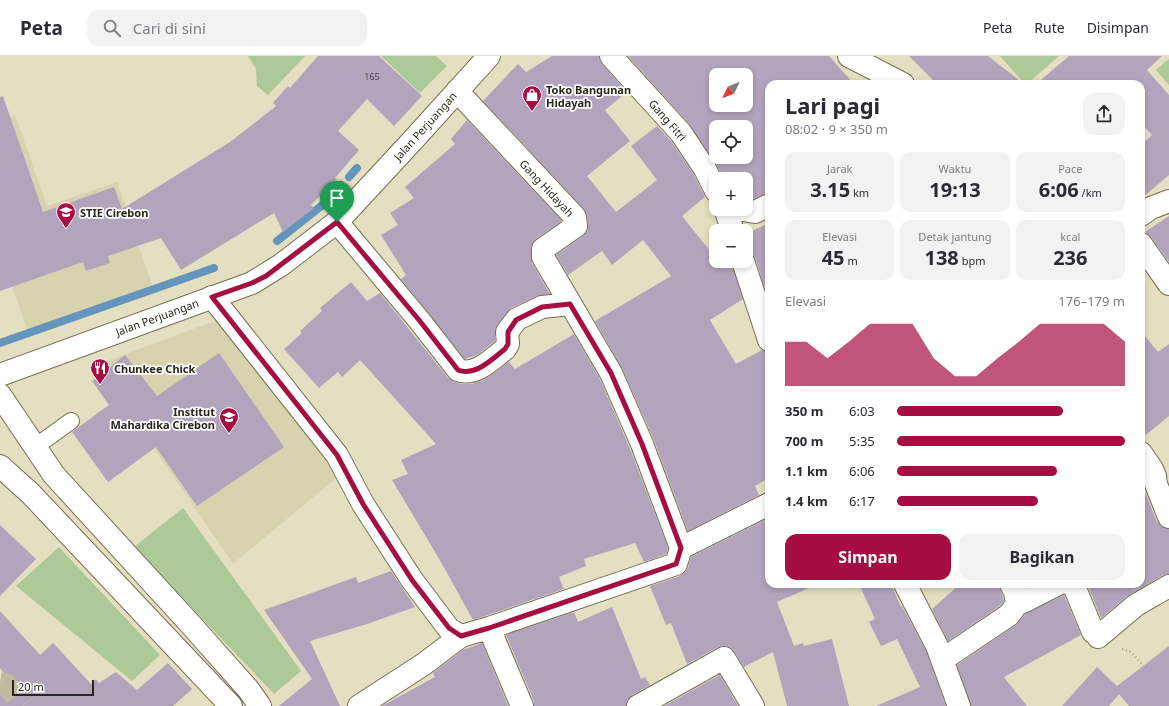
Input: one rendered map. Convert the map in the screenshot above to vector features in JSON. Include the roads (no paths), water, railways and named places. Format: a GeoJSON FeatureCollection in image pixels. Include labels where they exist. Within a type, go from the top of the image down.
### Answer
{"type":"FeatureCollection","features":[{"type":"Feature","properties":{"kind":"street","name":"Jalan Perjuangan"},"geometry":{"type":"LineString","coordinates":[[0,375],[252,283],[266,276],[337,222],[489,56]]}},
{"type":"Feature","properties":{"kind":"street","name":"Gang Fitri"},"geometry":{"type":"LineString","coordinates":[[611,56],[681,134],[709,175]]}},
{"type":"Feature","properties":{"kind":"street"},"geometry":{"type":"LineString","coordinates":[[849,56],[895,80]]}},
{"type":"Feature","properties":{"kind":"street","name":"Gang Hidayah"},"geometry":{"type":"LineString","coordinates":[[457,92],[576,217],[576,226],[543,249],[543,257],[611,373],[642,444],[681,548]]}},
{"type":"Feature","properties":{"kind":"street"},"geometry":{"type":"LineString","coordinates":[[753,212],[765,207]]}},
{"type":"Feature","properties":{"kind":"street"},"geometry":{"type":"LineString","coordinates":[[337,222],[419,320],[458,370],[465,373],[473,371],[505,349],[508,344],[508,332],[516,320],[542,307],[570,304]]}},
{"type":"Feature","properties":{"kind":"street"},"geometry":{"type":"LineString","coordinates":[[1145,250],[1169,284]]}},
{"type":"Feature","properties":{"kind":"street"},"geometry":{"type":"LineString","coordinates":[[745,268],[765,328]]}},
{"type":"Feature","properties":{"kind":"street"},"geometry":{"type":"LineString","coordinates":[[212,297],[337,455],[363,504],[412,580],[449,628],[461,636]]}},
{"type":"Feature","properties":{"kind":"street"},"geometry":{"type":"LineString","coordinates":[[0,395],[54,475],[193,627],[248,689],[260,706]]}},
{"type":"Feature","properties":{"kind":"street"},"geometry":{"type":"LineString","coordinates":[[1145,459],[1155,476],[1156,484],[1169,518]]}},
{"type":"Feature","properties":{"kind":"street"},"geometry":{"type":"LineString","coordinates":[[0,466],[31,494],[231,706]]}},
{"type":"Feature","properties":{"kind":"street"},"geometry":{"type":"LineString","coordinates":[[31,494],[54,475]]}},
{"type":"Feature","properties":{"kind":"street"},"geometry":{"type":"LineString","coordinates":[[359,706],[424,664],[461,636],[489,628],[676,564],[681,548],[765,506]]}},
{"type":"Feature","properties":{"kind":"street"},"geometry":{"type":"LineString","coordinates":[[1075,588],[1096,634],[1136,605],[1169,586]]}},
{"type":"Feature","properties":{"kind":"street"},"geometry":{"type":"LineString","coordinates":[[907,588],[937,646],[959,706]]}},
{"type":"Feature","properties":{"kind":"street"},"geometry":{"type":"LineString","coordinates":[[942,660],[1009,615],[1014,594],[1025,601],[1050,588]]}},
{"type":"Feature","properties":{"kind":"street"},"geometry":{"type":"LineString","coordinates":[[489,628],[522,706]]}},
{"type":"Feature","properties":{"kind":"street"},"geometry":{"type":"LineString","coordinates":[[638,706],[724,658],[752,706]]}},
{"type":"Feature","properties":{"kind":"lane"},"geometry":{"type":"LineString","coordinates":[[35,447],[71,421]]}},
{"type":"Feature","properties":{"kind":"waterway"},"geometry":{"type":"LineString","coordinates":[[349,177],[357,168]]}},
{"type":"Feature","properties":{"kind":"waterway"},"geometry":{"type":"LineString","coordinates":[[277,241],[325,203],[341,185]]}},
{"type":"Feature","properties":{"kind":"waterway"},"geometry":{"type":"LineString","coordinates":[[0,343],[214,268]]}},
{"type":"Feature","properties":{"kind":"tunnel"},"geometry":{"type":"LineString","coordinates":[[0,683],[6,684],[23,706]]}},
{"type":"Feature","properties":{"kind":"place","name":"Toko Bangunan Hidayah"},"geometry":{"type":"Point","coordinates":[532,112]}},
{"type":"Feature","properties":{"kind":"place","name":"STIE Cirebon"},"geometry":{"type":"Point","coordinates":[66,229]}},
{"type":"Feature","properties":{"kind":"place","name":"Chunkee Chick"},"geometry":{"type":"Point","coordinates":[100,385]}},
{"type":"Feature","properties":{"kind":"place","name":"Institut Mahardika Cirebon"},"geometry":{"type":"Point","coordinates":[229,434]}}]}
